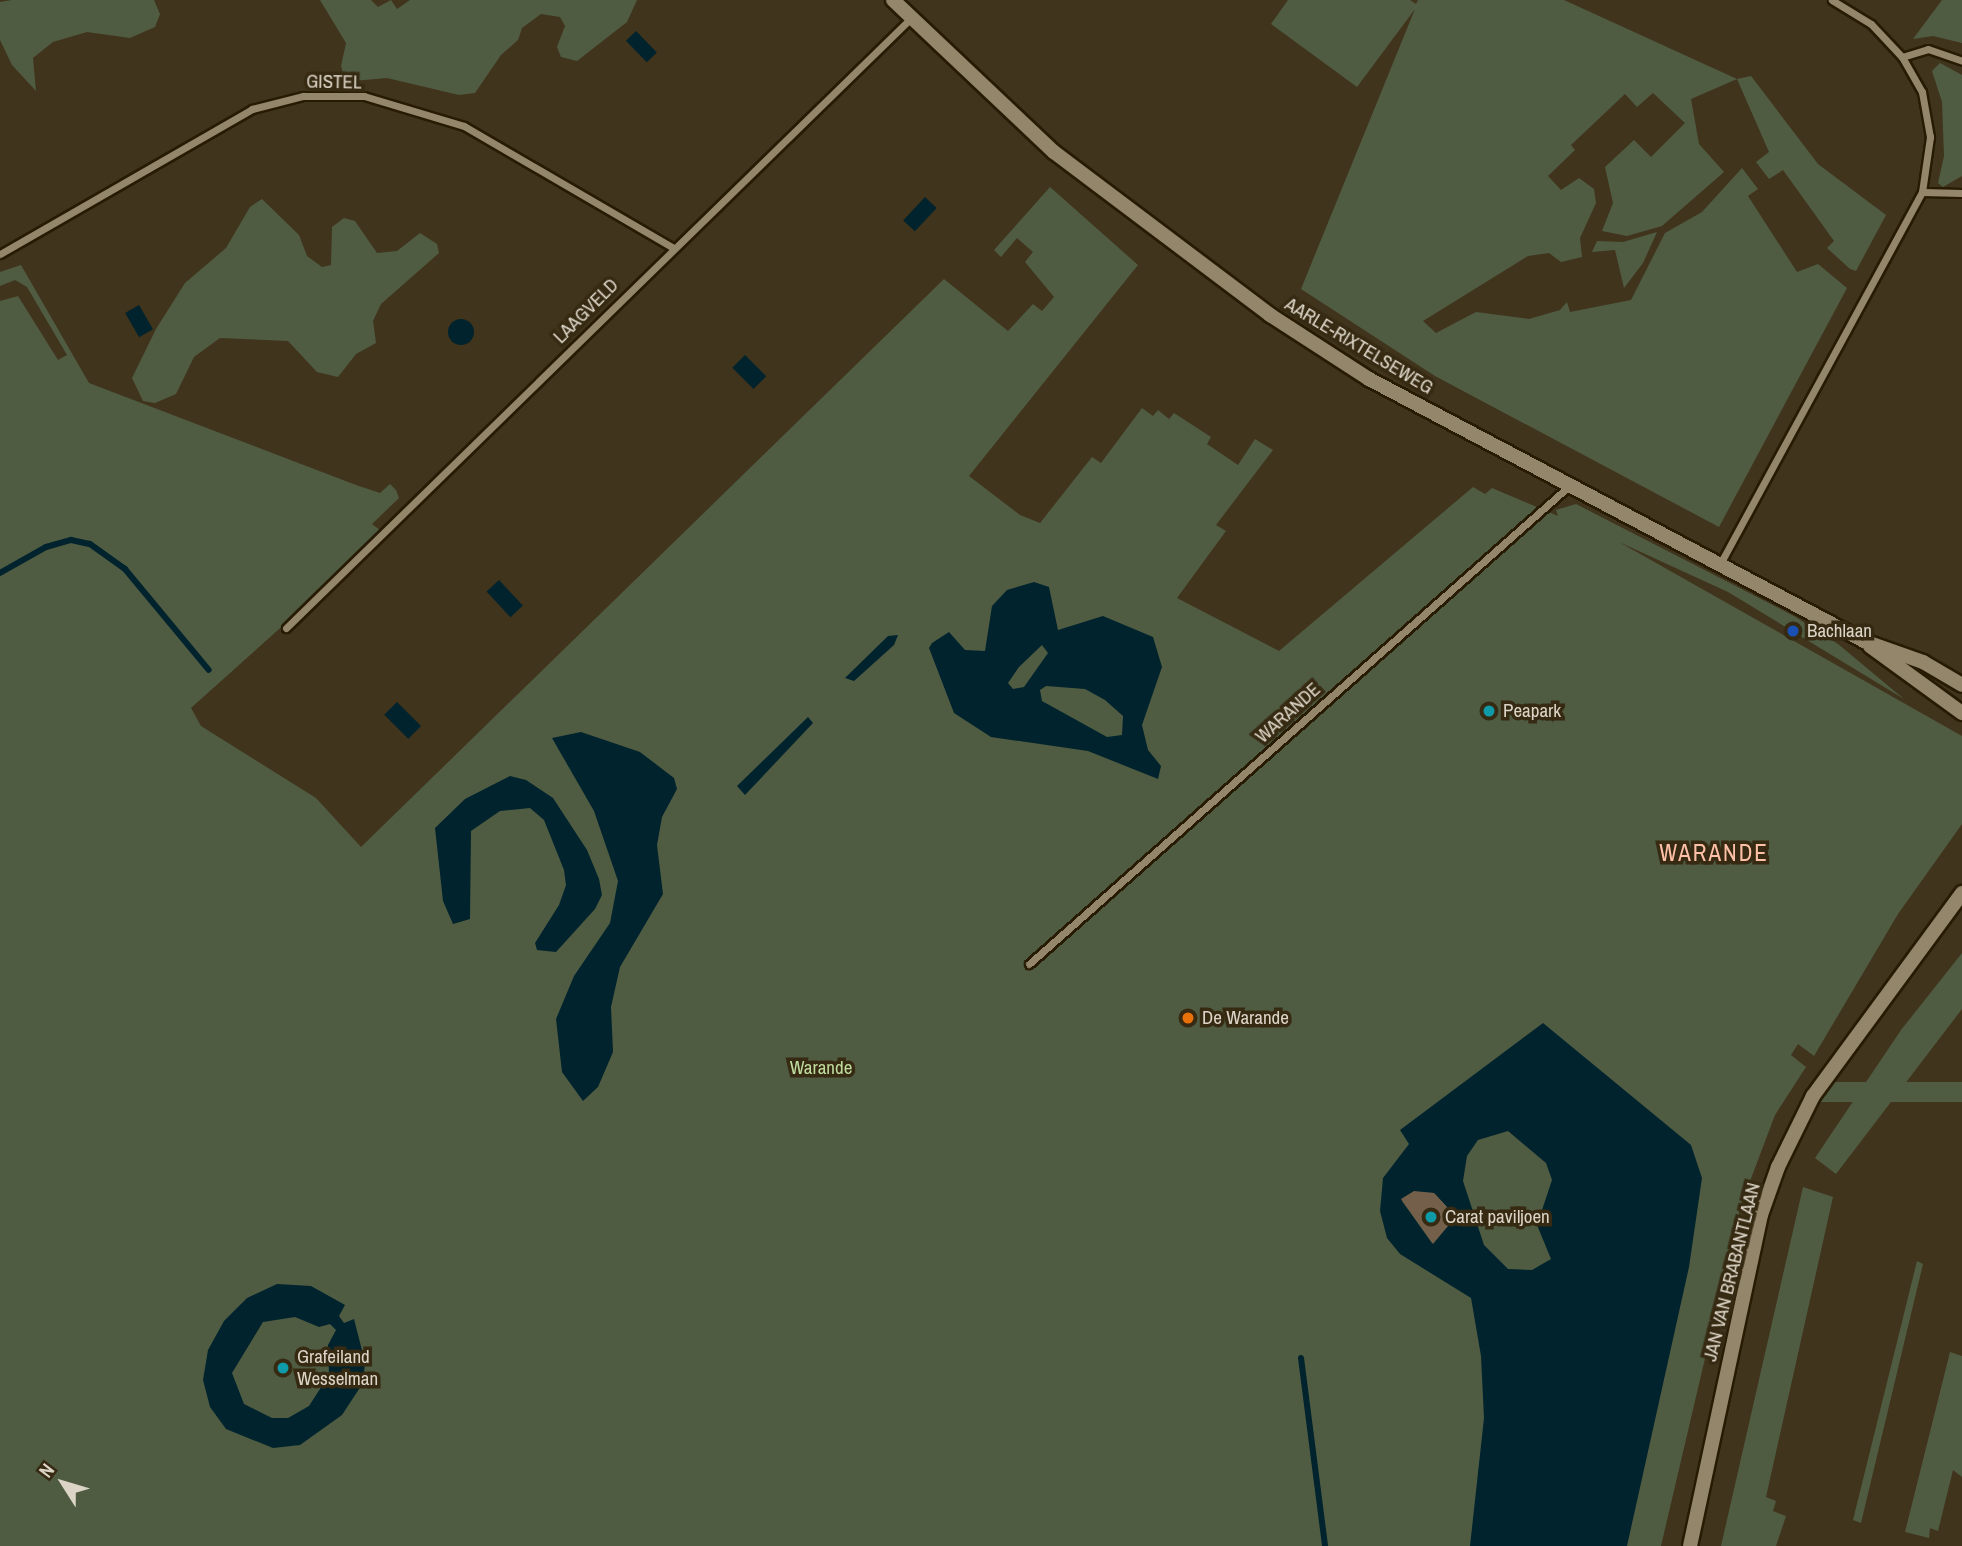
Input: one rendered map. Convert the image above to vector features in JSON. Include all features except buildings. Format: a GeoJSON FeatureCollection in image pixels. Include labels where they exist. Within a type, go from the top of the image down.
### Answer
{"type":"FeatureCollection","features":[{"type":"Feature","properties":{"kind":"street","name":"AARLE-RIXTELSEWEG"},"geometry":{"type":"LineString","coordinates":[[893,0],[1054,152],[1270,315],[1369,379],[1864,641],[1923,662],[1962,685]]}},
{"type":"Feature","properties":{"kind":"street"},"geometry":{"type":"LineString","coordinates":[[1720,565],[1922,192],[1930,137],[1922,92],[1902,57],[1871,24],[1832,0]]}},
{"type":"Feature","properties":{"kind":"street","name":"LAAGVELD"},"geometry":{"type":"LineString","coordinates":[[286,628],[672,247],[911,18]]}},
{"type":"Feature","properties":{"kind":"street"},"geometry":{"type":"LineString","coordinates":[[1902,57],[1928,49],[1962,61]]}},
{"type":"Feature","properties":{"kind":"street","name":"GISTEL"},"geometry":{"type":"LineString","coordinates":[[0,254],[252,109],[303,96],[364,96],[464,126],[672,247]]}},
{"type":"Feature","properties":{"kind":"street"},"geometry":{"type":"LineString","coordinates":[[1922,192],[1961,196]]}},
{"type":"Feature","properties":{"kind":"street","name":"WARANDE"},"geometry":{"type":"LineString","coordinates":[[1030,964],[1569,486]]}},
{"type":"Feature","properties":{"kind":"street","name":"AARLE-RIXTELSEWEG"},"geometry":{"type":"LineString","coordinates":[[1864,641],[1962,713]]}},
{"type":"Feature","properties":{"kind":"street","name":"JAN VAN BRABANTLAAN"},"geometry":{"type":"LineString","coordinates":[[1690,1546],[1761,1215],[1778,1167],[1813,1096],[1962,893]]}},
{"type":"Feature","properties":{"kind":"green space"},"geometry":{"type":"Polygon","coordinates":[[[154,0],[160,14],[155,27],[130,38],[87,32],[53,42],[33,58],[36,91],[12,65],[0,40],[0,2],[154,0]]]}},
{"type":"Feature","properties":{"kind":"green space"},"geometry":{"type":"Polygon","coordinates":[[[320,0],[371,0],[378,7],[391,0],[397,9],[410,0],[637,0],[627,22],[577,61],[561,57],[557,47],[565,26],[560,17],[541,14],[522,28],[518,40],[501,55],[475,93],[459,95],[387,78],[353,81],[344,76],[341,66],[346,43],[320,0]]]}},
{"type":"Feature","properties":{"kind":"green space"},"geometry":{"type":"Polygon","coordinates":[[[1288,0],[1410,0],[1416,4],[1418,0],[1564,0],[1737,79],[1691,99],[1699,144],[1724,172],[1662,226],[1627,236],[1602,231],[1613,203],[1605,167],[1634,140],[1651,157],[1685,123],[1653,93],[1637,107],[1625,94],[1571,145],[1575,150],[1548,176],[1561,190],[1579,178],[1594,189],[1596,203],[1580,238],[1582,257],[1561,262],[1549,253],[1528,256],[1423,321],[1436,333],[1476,312],[1529,319],[1560,310],[1567,302],[1570,312],[1631,300],[1665,233],[1702,212],[1742,168],[1758,189],[1748,196],[1797,272],[1818,264],[1847,288],[1719,527],[1435,376],[1301,289],[1415,9],[1357,87],[1271,24],[1288,0]]]}},
{"type":"Feature","properties":{"kind":"green space"},"geometry":{"type":"Polygon","coordinates":[[[1942,0],[1962,0],[1962,43],[1933,36],[1913,39],[1942,0]]]}},
{"type":"Feature","properties":{"kind":"green space"},"geometry":{"type":"Polygon","coordinates":[[[1940,63],[1962,75],[1962,176],[1943,187],[1938,183],[1944,156],[1942,102],[1932,71],[1940,63]]]}},
{"type":"Feature","properties":{"kind":"green space"},"geometry":{"type":"Polygon","coordinates":[[[1751,76],[1818,164],[1886,215],[1856,271],[1850,269],[1827,248],[1834,241],[1783,170],[1769,179],[1756,162],[1769,152],[1737,79],[1751,76]]]}},
{"type":"Feature","properties":{"kind":"green space","name":"Warande"},"geometry":{"type":"Polygon","coordinates":[[[1050,187],[1138,265],[969,476],[1020,515],[1040,523],[1092,457],[1101,463],[1142,408],[1153,416],[1158,410],[1169,419],[1174,413],[1211,437],[1207,444],[1238,465],[1255,439],[1273,450],[1216,525],[1226,531],[1177,598],[1279,651],[1473,487],[1485,494],[1492,488],[1558,516],[1556,510],[1576,504],[1794,616],[1838,644],[1904,699],[1728,592],[1619,542],[1962,736],[1962,824],[1898,914],[1814,1056],[1798,1044],[1791,1055],[1806,1067],[1775,1115],[1741,1205],[1661,1546],[0,1546],[0,301],[18,296],[58,360],[67,355],[27,287],[15,280],[0,286],[0,272],[21,265],[89,383],[356,485],[380,493],[390,484],[396,490],[399,498],[372,524],[385,534],[191,708],[201,726],[316,798],[361,847],[944,279],[1008,331],[1033,304],[1042,311],[1054,297],[1025,262],[1033,252],[1017,238],[1001,257],[994,250],[1050,187]]]}},
{"type":"Feature","properties":{"kind":"green space"},"geometry":{"type":"Polygon","coordinates":[[[262,199],[299,235],[307,256],[322,267],[331,265],[332,227],[344,218],[355,221],[377,253],[397,251],[420,233],[437,244],[439,253],[381,304],[373,321],[376,343],[356,354],[338,377],[317,372],[288,341],[220,338],[194,357],[176,394],[155,403],[143,401],[132,378],[156,329],[185,283],[226,248],[250,207],[262,199]]]}},
{"type":"Feature","properties":{"kind":"green space"},"geometry":{"type":"Polygon","coordinates":[[[1657,232],[1643,263],[1624,288],[1615,250],[1592,252],[1597,241],[1623,242],[1657,232]]]}},
{"type":"Feature","properties":{"kind":"green space"},"geometry":{"type":"Polygon","coordinates":[[[1962,953],[1962,1009],[1836,1174],[1815,1158],[1901,1030],[1962,953]]]}},
{"type":"Feature","properties":{"kind":"green space"},"geometry":{"type":"Polygon","coordinates":[[[1816,1082],[1962,1082],[1962,1102],[1816,1102],[1816,1082]]]}},
{"type":"Feature","properties":{"kind":"green space"},"geometry":{"type":"Polygon","coordinates":[[[1803,1187],[1833,1197],[1766,1497],[1776,1501],[1773,1511],[1786,1516],[1776,1546],[1721,1546],[1803,1187]]]}},
{"type":"Feature","properties":{"kind":"green space"},"geometry":{"type":"Polygon","coordinates":[[[1917,1261],[1923,1264],[1861,1523],[1853,1520],[1917,1261]]]}},
{"type":"Feature","properties":{"kind":"green space"},"geometry":{"type":"Polygon","coordinates":[[[1950,1352],[1962,1356],[1962,1477],[1953,1470],[1938,1531],[1930,1528],[1929,1538],[1905,1532],[1950,1352]]]}},
{"type":"Feature","properties":{"kind":"water"},"geometry":{"type":"Polygon","coordinates":[[[636,31],[657,53],[647,62],[626,41],[636,31]]]}},
{"type":"Feature","properties":{"kind":"water"},"geometry":{"type":"Polygon","coordinates":[[[925,197],[937,208],[915,231],[903,220],[925,197]]]}},
{"type":"Feature","properties":{"kind":"water"},"geometry":{"type":"Polygon","coordinates":[[[139,305],[153,329],[139,337],[125,313],[139,305]]]}},
{"type":"Feature","properties":{"kind":"water"},"geometry":{"type":"Polygon","coordinates":[[[461,319],[470,323],[474,332],[470,341],[461,345],[452,341],[448,332],[452,323],[461,319]]]}},
{"type":"Feature","properties":{"kind":"water"},"geometry":{"type":"Polygon","coordinates":[[[745,355],[766,376],[753,389],[732,368],[745,355]]]}},
{"type":"Feature","properties":{"kind":"water"},"geometry":{"type":"Polygon","coordinates":[[[499,580],[523,606],[510,617],[487,592],[499,580]]]}},
{"type":"Feature","properties":{"kind":"water"},"geometry":{"type":"Polygon","coordinates":[[[1034,582],[1049,587],[1058,630],[1103,616],[1153,637],[1162,667],[1142,725],[1148,750],[1161,766],[1158,779],[1088,751],[991,737],[954,713],[929,648],[949,632],[965,650],[985,651],[992,606],[1007,590],[1034,582]],[[1042,645],[1019,667],[1008,683],[1013,689],[1024,687],[1048,653],[1042,645]],[[1046,686],[1040,690],[1042,701],[1107,737],[1122,735],[1123,716],[1105,700],[1085,689],[1046,686]]]}},
{"type":"Feature","properties":{"kind":"water"},"geometry":{"type":"Polygon","coordinates":[[[898,635],[894,645],[854,681],[845,678],[888,636],[898,635]]]}},
{"type":"Feature","properties":{"kind":"water"},"geometry":{"type":"Polygon","coordinates":[[[397,702],[421,726],[408,739],[384,715],[397,702]]]}},
{"type":"Feature","properties":{"kind":"water"},"geometry":{"type":"Polygon","coordinates":[[[808,717],[813,723],[745,795],[737,786],[808,717]]]}},
{"type":"Feature","properties":{"kind":"water"},"geometry":{"type":"Polygon","coordinates":[[[581,732],[640,752],[674,778],[677,789],[662,817],[657,845],[663,894],[620,967],[611,1007],[613,1052],[598,1087],[583,1101],[562,1072],[556,1019],[574,976],[610,923],[618,881],[594,811],[552,738],[581,732]]]}},
{"type":"Feature","properties":{"kind":"water"},"geometry":{"type":"Polygon","coordinates":[[[510,776],[526,780],[553,798],[587,850],[599,879],[602,895],[595,909],[556,952],[537,950],[535,943],[559,905],[566,885],[564,870],[544,820],[530,808],[500,811],[471,831],[470,919],[453,924],[443,901],[435,828],[465,799],[510,776]]]}},
{"type":"Feature","properties":{"kind":"water"},"geometry":{"type":"Polygon","coordinates":[[[1543,1023],[1691,1145],[1702,1178],[1689,1267],[1627,1546],[1470,1546],[1484,1418],[1481,1356],[1471,1298],[1400,1254],[1387,1238],[1380,1211],[1383,1178],[1409,1144],[1400,1130],[1543,1023]],[[1508,1131],[1478,1140],[1467,1156],[1463,1181],[1484,1245],[1508,1269],[1532,1270],[1551,1259],[1537,1225],[1552,1180],[1546,1163],[1508,1131]],[[1414,1192],[1402,1201],[1432,1243],[1448,1226],[1447,1207],[1434,1193],[1414,1192]]]}},
{"type":"Feature","properties":{"kind":"water"},"geometry":{"type":"Polygon","coordinates":[[[277,1284],[311,1286],[345,1305],[339,1316],[344,1323],[354,1319],[365,1362],[363,1383],[342,1415],[300,1445],[273,1448],[226,1429],[210,1407],[203,1380],[208,1350],[224,1321],[247,1298],[277,1284]],[[295,1317],[263,1322],[232,1373],[244,1404],[272,1418],[288,1418],[309,1406],[329,1375],[328,1345],[336,1330],[330,1324],[319,1327],[295,1317]]]}},
{"type":"Feature","properties":{"kind":"waterway"},"geometry":{"type":"LineString","coordinates":[[0,573],[46,547],[71,540],[90,544],[125,569],[209,670]]}},
{"type":"Feature","properties":{"kind":"waterway"},"geometry":{"type":"LineString","coordinates":[[1301,1358],[1325,1546]]}},
{"type":"Feature","properties":{"kind":"place","name":"Bachlaan"},"geometry":{"type":"Point","coordinates":[1793,631]}},
{"type":"Feature","properties":{"kind":"place","name":"Peapark"},"geometry":{"type":"Point","coordinates":[1489,711]}},
{"type":"Feature","properties":{"kind":"place","name":"De Warande"},"geometry":{"type":"Point","coordinates":[1188,1018]}},
{"type":"Feature","properties":{"kind":"place","name":"Carat paviljoen"},"geometry":{"type":"Point","coordinates":[1431,1217]}},
{"type":"Feature","properties":{"kind":"place","name":"Grafeiland Wesselman"},"geometry":{"type":"Point","coordinates":[283,1368]}},
{"type":"Feature","properties":{"kind":"district","name":"WARANDE"},"geometry":{"type":"Point","coordinates":[1714,853]}}]}
